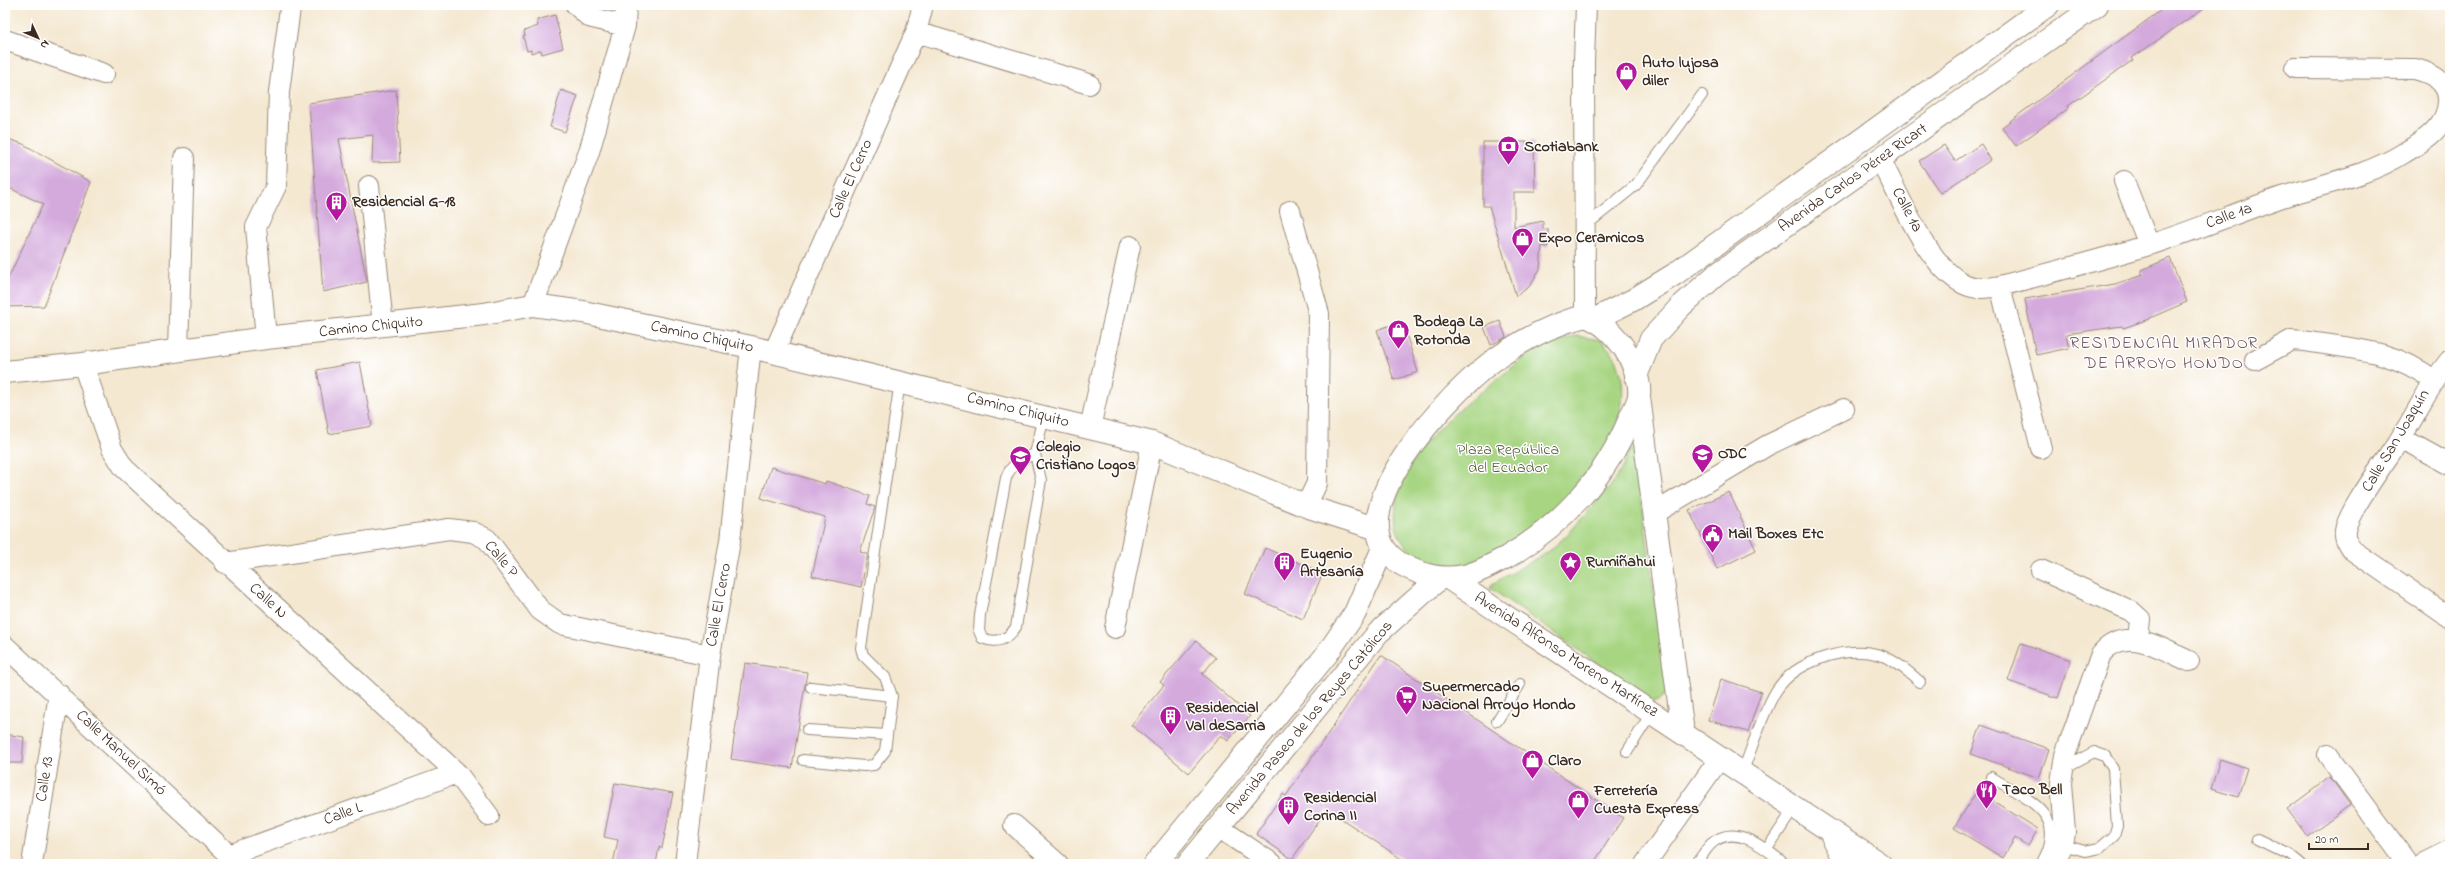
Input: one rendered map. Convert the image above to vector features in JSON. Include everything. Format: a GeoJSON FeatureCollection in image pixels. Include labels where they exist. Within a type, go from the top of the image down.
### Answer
{"type":"FeatureCollection","features":[{"type":"Feature","properties":{"kind":"main road","name":"Avenida Carlos Pérez Ricart"},"geometry":{"type":"LineString","coordinates":[[1590,318],[1640,296],[1676,274],[2048,5]]}},
{"type":"Feature","properties":{"kind":"main road","name":"Avenida Carlos Pérez Ricart"},"geometry":{"type":"LineString","coordinates":[[1638,386],[1651,339],[1680,307],[1716,275],[2097,5]]}},
{"type":"Feature","properties":{"kind":"main road","name":"Camino Chiquito"},"geometry":{"type":"LineString","coordinates":[[5,372],[83,364],[266,338],[484,314],[532,305],[583,312],[774,352],[1152,443],[1306,506],[1381,539]]}},
{"type":"Feature","properties":{"kind":"main road"},"geometry":{"type":"LineString","coordinates":[[1590,318],[1617,338],[1628,354],[1638,386],[1626,429],[1602,472],[1571,509],[1521,548],[1490,566],[1466,576],[1444,578],[1416,572],[1403,565],[1381,539],[1381,509],[1391,479],[1409,448],[1437,412],[1470,379],[1524,340],[1563,322],[1590,318]]}},
{"type":"Feature","properties":{"kind":"main road","name":"Avenida Alfonso Moreno Martínez"},"geometry":{"type":"LineString","coordinates":[[1638,386],[1656,512],[1683,733]]}},
{"type":"Feature","properties":{"kind":"main road","name":"Avenida Paseo de los Reyes Católicos"},"geometry":{"type":"LineString","coordinates":[[1155,864],[1327,654],[1355,613],[1381,539]]}},
{"type":"Feature","properties":{"kind":"main road","name":"Avenida Alfonso Moreno Martínez"},"geometry":{"type":"LineString","coordinates":[[1444,578],[1652,712],[1880,864]]}},
{"type":"Feature","properties":{"kind":"main road","name":"Avenida Paseo de los Reyes Católicos"},"geometry":{"type":"LineString","coordinates":[[1188,864],[1378,633],[1444,578]]}},
{"type":"Feature","properties":{"kind":"main road"},"geometry":{"type":"LineString","coordinates":[[1829,829],[1847,864]]}},
{"type":"Feature","properties":{"kind":"street"},"geometry":{"type":"LineString","coordinates":[[576,5],[589,17],[625,26]]}},
{"type":"Feature","properties":{"kind":"street"},"geometry":{"type":"LineString","coordinates":[[532,305],[589,152],[625,26],[626,5]]}},
{"type":"Feature","properties":{"kind":"street"},"geometry":{"type":"LineString","coordinates":[[1586,5],[1584,60],[1585,226],[1590,318]]}},
{"type":"Feature","properties":{"kind":"street","name":"Calle El Cerro"},"geometry":{"type":"LineString","coordinates":[[774,352],[916,32],[920,6]]}},
{"type":"Feature","properties":{"kind":"street"},"geometry":{"type":"LineString","coordinates":[[266,338],[256,227],[276,186],[279,92],[290,8]]}},
{"type":"Feature","properties":{"kind":"street"},"geometry":{"type":"LineString","coordinates":[[916,32],[1089,84]]}},
{"type":"Feature","properties":{"kind":"street"},"geometry":{"type":"LineString","coordinates":[[5,40],[104,74]]}},
{"type":"Feature","properties":{"kind":"street","name":"Calle 1a"},"geometry":{"type":"LineString","coordinates":[[1880,159],[1936,261],[1952,277],[1966,285],[1982,289],[2000,286],[2149,245],[2282,197],[2372,169],[2404,154],[2435,132],[2448,112],[2449,93],[2440,80],[2422,71],[2415,69],[2295,68]]}},
{"type":"Feature","properties":{"kind":"street"},"geometry":{"type":"LineString","coordinates":[[178,350],[184,158]]}},
{"type":"Feature","properties":{"kind":"street"},"geometry":{"type":"LineString","coordinates":[[2124,181],[2149,245]]}},
{"type":"Feature","properties":{"kind":"street"},"geometry":{"type":"LineString","coordinates":[[369,186],[383,326]]}},
{"type":"Feature","properties":{"kind":"street"},"geometry":{"type":"LineString","coordinates":[[1290,211],[1320,314],[1317,483],[1306,506]]}},
{"type":"Feature","properties":{"kind":"street"},"geometry":{"type":"LineString","coordinates":[[1090,428],[1130,246]]}},
{"type":"Feature","properties":{"kind":"street"},"geometry":{"type":"LineString","coordinates":[[2000,286],[2041,448]]}},
{"type":"Feature","properties":{"kind":"street"},"geometry":{"type":"LineString","coordinates":[[2255,360],[2292,340],[2304,341],[2388,354],[2406,363],[2433,380]]}},
{"type":"Feature","properties":{"kind":"street","name":"Calle El Cerro"},"geometry":{"type":"LineString","coordinates":[[685,864],[710,655],[730,541],[751,347]]}},
{"type":"Feature","properties":{"kind":"street","name":"Calle San Joaquín"},"geometry":{"type":"LineString","coordinates":[[2450,360],[2433,380],[2401,438],[2357,503],[2345,529],[2345,540],[2352,550],[2450,618]]}},
{"type":"Feature","properties":{"kind":"street","name":"Calle N"},"geometry":{"type":"LineString","coordinates":[[83,364],[112,449],[124,468],[225,563],[457,773],[489,816]]}},
{"type":"Feature","properties":{"kind":"street"},"geometry":{"type":"LineString","coordinates":[[1656,512],[1768,445],[1844,409]]}},
{"type":"Feature","properties":{"kind":"street"},"geometry":{"type":"LineString","coordinates":[[2401,438],[2450,465]]}},
{"type":"Feature","properties":{"kind":"street"},"geometry":{"type":"LineString","coordinates":[[1115,628],[1152,443]]}},
{"type":"Feature","properties":{"kind":"street","name":"Calle P"},"geometry":{"type":"LineString","coordinates":[[225,563],[449,529],[473,532],[494,545],[537,606],[548,617],[560,624],[710,655]]}},
{"type":"Feature","properties":{"kind":"street"},"geometry":{"type":"LineString","coordinates":[[2041,570],[2131,611],[2140,619],[2138,639]]}},
{"type":"Feature","properties":{"kind":"street"},"geometry":{"type":"LineString","coordinates":[[2053,864],[2063,845],[2065,832],[2062,769],[2065,755],[2101,654],[2114,642],[2122,639],[2138,639],[2189,661]]}},
{"type":"Feature","properties":{"kind":"street","name":"Calle Manuel Simó"},"geometry":{"type":"LineString","coordinates":[[5,646],[59,694],[231,859]]}},
{"type":"Feature","properties":{"kind":"street","name":"Calle 13"},"geometry":{"type":"LineString","coordinates":[[32,864],[59,694]]}},
{"type":"Feature","properties":{"kind":"street"},"geometry":{"type":"LineString","coordinates":[[2328,755],[2408,864]]}},
{"type":"Feature","properties":{"kind":"street"},"geometry":{"type":"LineString","coordinates":[[1645,864],[1720,758]]}},
{"type":"Feature","properties":{"kind":"street","name":"Calle L"},"geometry":{"type":"LineString","coordinates":[[231,859],[457,773]]}},
{"type":"Feature","properties":{"kind":"street"},"geometry":{"type":"LineString","coordinates":[[1014,825],[1058,864]]}},
{"type":"Feature","properties":{"kind":"street"},"geometry":{"type":"LineString","coordinates":[[1218,827],[1273,864]]}},
{"type":"Feature","properties":{"kind":"street"},"geometry":{"type":"LineString","coordinates":[[2422,864],[2450,850]]}},
{"type":"Feature","properties":{"kind":"lane"},"geometry":{"type":"LineString","coordinates":[[1585,226],[1636,185],[1702,95]]}},
{"type":"Feature","properties":{"kind":"lane"},"geometry":{"type":"LineString","coordinates":[[803,760],[864,766],[874,765],[885,751],[892,696],[889,684],[885,677],[863,655],[860,648],[900,382]]}},
{"type":"Feature","properties":{"kind":"lane"},"geometry":{"type":"LineString","coordinates":[[1036,454],[1022,459],[1010,469],[1006,478],[980,615],[979,631],[982,638],[991,642],[1005,638],[1016,627],[1042,480],[1036,454],[1044,417]]}},
{"type":"Feature","properties":{"kind":"lane"},"geometry":{"type":"LineString","coordinates":[[1742,773],[1777,690],[1804,666],[1846,653],[1880,655],[1901,666],[1920,682]]}},
{"type":"Feature","properties":{"kind":"lane"},"geometry":{"type":"LineString","coordinates":[[1497,721],[1520,684]]}},
{"type":"Feature","properties":{"kind":"lane"},"geometry":{"type":"LineString","coordinates":[[812,687],[892,696]]}},
{"type":"Feature","properties":{"kind":"lane"},"geometry":{"type":"LineString","coordinates":[[1627,752],[1652,712]]}},
{"type":"Feature","properties":{"kind":"lane"},"geometry":{"type":"LineString","coordinates":[[807,730],[887,735]]}},
{"type":"Feature","properties":{"kind":"lane"},"geometry":{"type":"LineString","coordinates":[[2062,769],[2094,752],[2105,756],[2113,769],[2117,826],[2114,836],[2100,848],[2085,851],[2063,845]]}},
{"type":"Feature","properties":{"kind":"lane"},"geometry":{"type":"LineString","coordinates":[[1991,777],[2038,807],[2049,820],[2053,834],[2050,849],[2042,864]]}},
{"type":"Feature","properties":{"kind":"lane"},"geometry":{"type":"LineString","coordinates":[[1767,849],[1795,807]]}},
{"type":"Feature","properties":{"kind":"lane"},"geometry":{"type":"LineString","coordinates":[[1696,864],[1711,844],[1724,836],[1737,835],[1767,849],[1785,864]]}},
{"type":"Feature","properties":{"kind":"lane"},"geometry":{"type":"LineString","coordinates":[[2257,839],[2290,855],[2301,864]]}},
{"type":"Feature","properties":{"kind":"green space","name":"Plaza República del Ecuador"},"geometry":{"type":"Polygon","coordinates":[[[1576,336],[1601,340],[1617,361],[1623,387],[1620,413],[1611,439],[1596,463],[1578,486],[1558,506],[1536,524],[1482,560],[1467,565],[1446,566],[1424,559],[1410,550],[1401,538],[1396,525],[1395,511],[1398,496],[1409,468],[1426,443],[1455,413],[1526,357],[1544,346],[1576,336]]]}},
{"type":"Feature","properties":{"kind":"green space"},"geometry":{"type":"Polygon","coordinates":[[[1635,449],[1667,692],[1658,701],[1651,701],[1490,588],[1492,584],[1548,552],[1568,534],[1610,487],[1623,467],[1629,451],[1635,449]]]}},
{"type":"Feature","properties":{"kind":"building"},"geometry":{"type":"Polygon","coordinates":[[[2168,5],[2208,5],[2132,58],[2133,60],[2068,106],[2069,108],[2016,146],[2002,127],[2168,5]]]}},
{"type":"Feature","properties":{"kind":"building"},"geometry":{"type":"Polygon","coordinates":[[[555,15],[563,48],[542,54],[541,50],[531,53],[531,50],[527,51],[523,36],[525,36],[524,31],[538,26],[537,20],[555,15]]]}},
{"type":"Feature","properties":{"kind":"building","name":"Residencial G-18"},"geometry":{"type":"Polygon","coordinates":[[[396,90],[400,162],[372,163],[373,135],[339,139],[367,282],[323,292],[309,103],[396,90]]]}},
{"type":"Feature","properties":{"kind":"building"},"geometry":{"type":"Polygon","coordinates":[[[561,90],[578,96],[565,132],[550,127],[561,90]]]}},
{"type":"Feature","properties":{"kind":"building"},"geometry":{"type":"Polygon","coordinates":[[[5,138],[23,144],[91,182],[44,306],[5,307],[5,285],[43,204],[5,186],[5,138]]]}},
{"type":"Feature","properties":{"kind":"building"},"geometry":{"type":"Polygon","coordinates":[[[1483,142],[1534,142],[1535,192],[1514,192],[1514,227],[1543,221],[1543,229],[1548,229],[1548,247],[1542,246],[1540,269],[1529,287],[1516,296],[1489,206],[1483,206],[1483,142]]]}},
{"type":"Feature","properties":{"kind":"building"},"geometry":{"type":"Polygon","coordinates":[[[1981,144],[1991,160],[1940,193],[1919,161],[1944,145],[1955,161],[1981,144]]]}},
{"type":"Feature","properties":{"kind":"building"},"geometry":{"type":"Polygon","coordinates":[[[2170,258],[2187,302],[2150,319],[2123,328],[2122,326],[2066,334],[2069,348],[2036,355],[2025,299],[2115,284],[2143,275],[2141,270],[2170,258]]]}},
{"type":"Feature","properties":{"kind":"building","name":"Bodega La Rotonda"},"geometry":{"type":"Polygon","coordinates":[[[1402,321],[1418,372],[1394,380],[1377,330],[1402,321]]]}},
{"type":"Feature","properties":{"kind":"building"},"geometry":{"type":"Polygon","coordinates":[[[1500,321],[1506,337],[1491,345],[1484,327],[1500,321]]]}},
{"type":"Feature","properties":{"kind":"building"},"geometry":{"type":"Polygon","coordinates":[[[360,362],[372,426],[329,434],[317,370],[360,362]]]}},
{"type":"Feature","properties":{"kind":"building"},"geometry":{"type":"Polygon","coordinates":[[[771,467],[825,484],[826,481],[870,496],[867,504],[875,507],[860,552],[868,554],[861,587],[812,576],[825,517],[761,498],[771,467]]]}},
{"type":"Feature","properties":{"kind":"building"},"geometry":{"type":"Polygon","coordinates":[[[1729,492],[1756,550],[1717,569],[1689,510],[1729,492]]]}},
{"type":"Feature","properties":{"kind":"building","name":"Eugenio Artesanía"},"geometry":{"type":"Polygon","coordinates":[[[1265,548],[1323,573],[1303,619],[1245,594],[1265,548]]]}},
{"type":"Feature","properties":{"kind":"building"},"geometry":{"type":"Polygon","coordinates":[[[1196,641],[1216,658],[1202,674],[1250,716],[1228,741],[1221,735],[1189,773],[1131,725],[1164,685],[1160,682],[1196,641]]]}},
{"type":"Feature","properties":{"kind":"building"},"geometry":{"type":"Polygon","coordinates":[[[2021,643],[2071,660],[2058,698],[2008,681],[2021,643]]]}},
{"type":"Feature","properties":{"kind":"building","name":"Supermercado Nacional Arroyo Hondo"},"geometry":{"type":"Polygon","coordinates":[[[1381,655],[1623,818],[1593,864],[1409,864],[1327,809],[1292,859],[1256,834],[1283,794],[1286,796],[1381,655]]]}},
{"type":"Feature","properties":{"kind":"building"},"geometry":{"type":"Polygon","coordinates":[[[745,663],[807,672],[792,768],[731,759],[745,663]]]}},
{"type":"Feature","properties":{"kind":"building"},"geometry":{"type":"Polygon","coordinates":[[[1721,679],[1761,692],[1748,732],[1708,720],[1721,679]]]}},
{"type":"Feature","properties":{"kind":"building"},"geometry":{"type":"Polygon","coordinates":[[[1981,725],[2049,749],[2039,778],[1971,754],[1981,725]]]}},
{"type":"Feature","properties":{"kind":"building"},"geometry":{"type":"Polygon","coordinates":[[[5,734],[24,737],[22,763],[5,763],[5,734]]]}},
{"type":"Feature","properties":{"kind":"building"},"geometry":{"type":"Polygon","coordinates":[[[2220,759],[2247,768],[2238,797],[2211,789],[2220,759]]]}},
{"type":"Feature","properties":{"kind":"building"},"geometry":{"type":"Polygon","coordinates":[[[2330,777],[2350,805],[2307,836],[2287,809],[2330,777]]]}},
{"type":"Feature","properties":{"kind":"building"},"geometry":{"type":"Polygon","coordinates":[[[615,783],[673,793],[662,848],[659,847],[656,864],[613,864],[618,840],[604,837],[615,783]]]}},
{"type":"Feature","properties":{"kind":"building","name":"Taco Bell"},"geometry":{"type":"Polygon","coordinates":[[[1977,791],[2038,829],[2028,846],[2015,838],[2003,858],[1954,828],[1977,791]]]}},
{"type":"Feature","properties":{"kind":"place","name":"Auto lujosa diler"},"geometry":{"type":"Point","coordinates":[1627,92]}},
{"type":"Feature","properties":{"kind":"place","name":"Scotiabank"},"geometry":{"type":"Point","coordinates":[1509,166]}},
{"type":"Feature","properties":{"kind":"place","name":"Residencial G-18"},"geometry":{"type":"Point","coordinates":[337,222]}},
{"type":"Feature","properties":{"kind":"place","name":"Expo Ceramicos"},"geometry":{"type":"Point","coordinates":[1523,258]}},
{"type":"Feature","properties":{"kind":"place","name":"Bodega La Rotonda"},"geometry":{"type":"Point","coordinates":[1398,350]}},
{"type":"Feature","properties":{"kind":"place","name":"ODC"},"geometry":{"type":"Point","coordinates":[1703,474]}},
{"type":"Feature","properties":{"kind":"place","name":"Colegio Cristiano Logos"},"geometry":{"type":"Point","coordinates":[1020,476]}},
{"type":"Feature","properties":{"kind":"place","name":"Mail Boxes Etc"},"geometry":{"type":"Point","coordinates":[1712,554]}},
{"type":"Feature","properties":{"kind":"place","name":"Eugenio Artesanía"},"geometry":{"type":"Point","coordinates":[1284,582]}},
{"type":"Feature","properties":{"kind":"place","name":"Rumiñahui"},"geometry":{"type":"Point","coordinates":[1570,582]}},
{"type":"Feature","properties":{"kind":"place","name":"Supermercado Nacional Arroyo Hondo"},"geometry":{"type":"Point","coordinates":[1406,716]}},
{"type":"Feature","properties":{"kind":"place","name":"Residencial Val deSarria"},"geometry":{"type":"Point","coordinates":[1171,736]}},
{"type":"Feature","properties":{"kind":"place","name":"Claro"},"geometry":{"type":"Point","coordinates":[1533,780]}},
{"type":"Feature","properties":{"kind":"place","name":"Taco Bell"},"geometry":{"type":"Point","coordinates":[1986,810]}},
{"type":"Feature","properties":{"kind":"place","name":"Ferretería Cuesta Express"},"geometry":{"type":"Point","coordinates":[1578,820]}},
{"type":"Feature","properties":{"kind":"place","name":"Residencial Corina II"},"geometry":{"type":"Point","coordinates":[1288,826]}},
{"type":"Feature","properties":{"kind":"district","name":"RESIDENCIAL MIRADOR DE ARROYO HONDO"},"geometry":{"type":"Point","coordinates":[2164,353]}}]}
